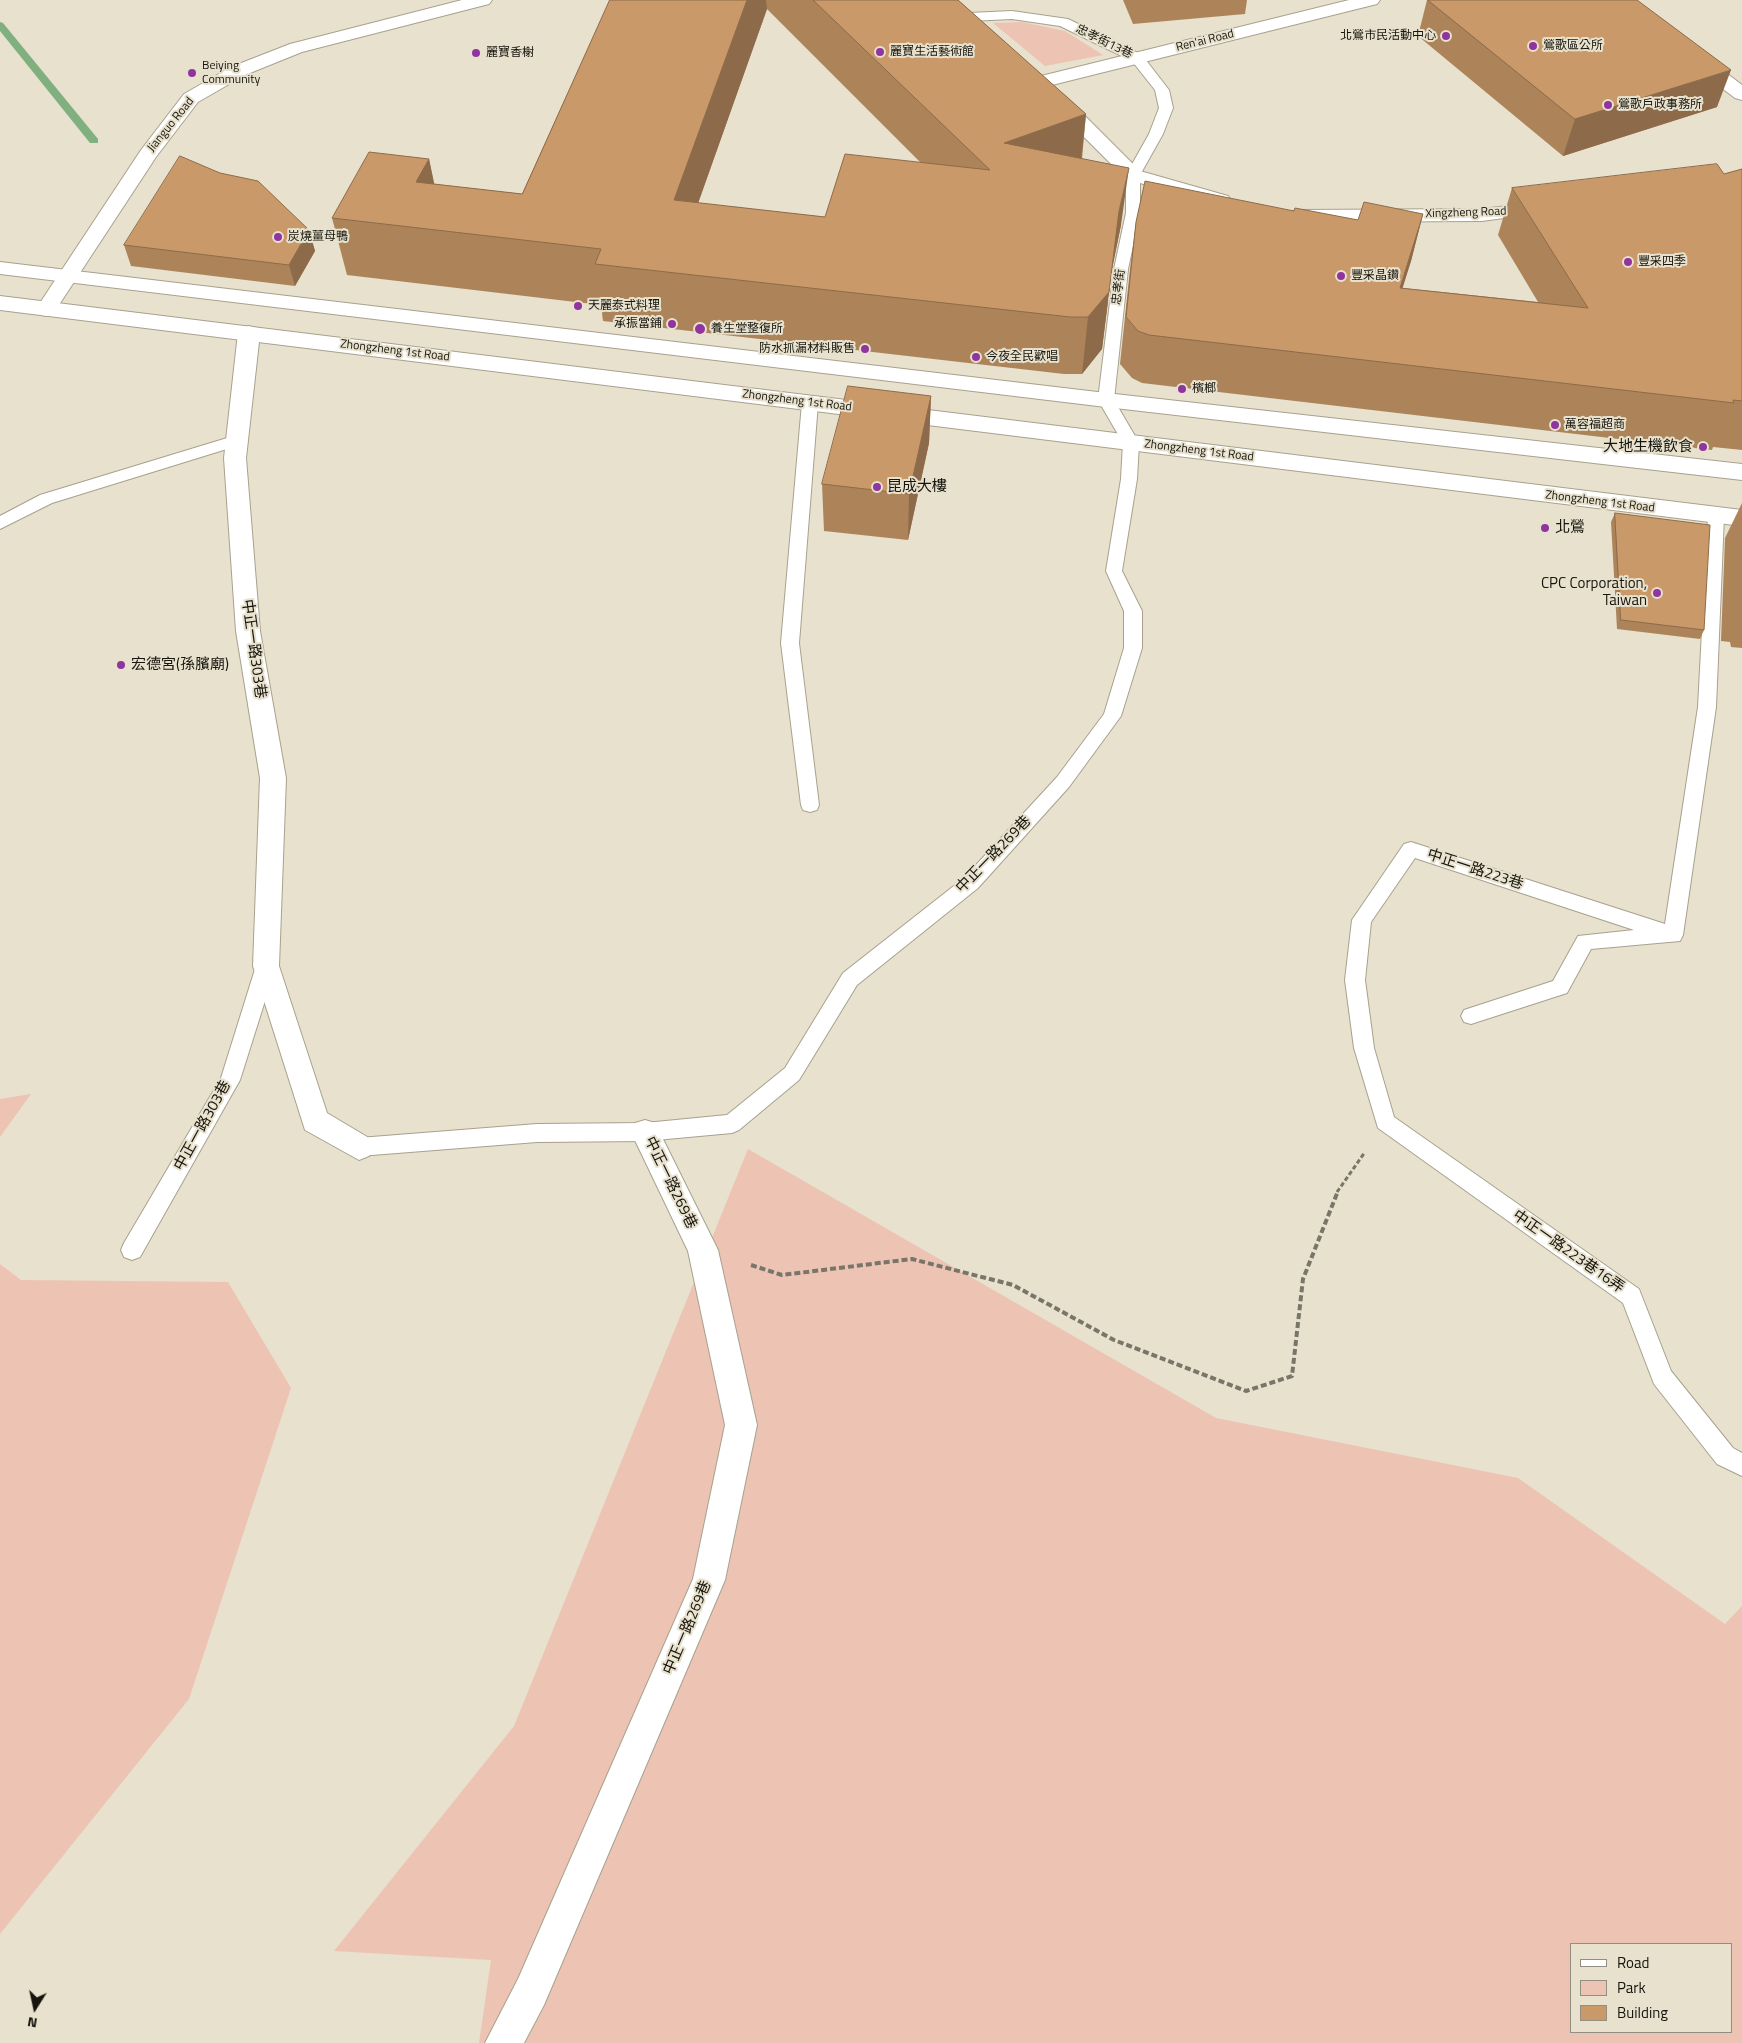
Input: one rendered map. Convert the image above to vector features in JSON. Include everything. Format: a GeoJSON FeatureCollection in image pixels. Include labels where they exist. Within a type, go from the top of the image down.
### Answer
{"type":"FeatureCollection","features":[{"type":"Feature","properties":{"kind":"street","name":"Jianguo Road"},"geometry":{"type":"LineString","coordinates":[[46,309],[148,154],[191,98],[238,71],[296,48],[483,0]]}},
{"type":"Feature","properties":{"kind":"street","name":"Ren'ai Road"},"geometry":{"type":"LineString","coordinates":[[1040,82],[1371,0]]}},
{"type":"Feature","properties":{"kind":"street"},"geometry":{"type":"LineString","coordinates":[[963,12],[990,36]]}},
{"type":"Feature","properties":{"kind":"street"},"geometry":{"type":"LineString","coordinates":[[1680,47],[1742,94]]}},
{"type":"Feature","properties":{"kind":"street"},"geometry":{"type":"LineString","coordinates":[[1026,69],[1134,174],[1242,206]]}},
{"type":"Feature","properties":{"kind":"street","name":"Xingzheng Road"},"geometry":{"type":"LineString","coordinates":[[1278,216],[1482,215],[1557,206]]}},
{"type":"Feature","properties":{"kind":"street"},"geometry":{"type":"LineString","coordinates":[[0,268],[1106,400],[1742,472]]}},
{"type":"Feature","properties":{"kind":"street","name":"Zhongzheng 1st Road"},"geometry":{"type":"LineString","coordinates":[[0,303],[1742,518]]}},
{"type":"Feature","properties":{"kind":"street","name":"中正一路303巷"},"geometry":{"type":"LineString","coordinates":[[250,333],[235,458],[248,631],[273,778],[266,966],[315,1121],[359,1147]]}},
{"type":"Feature","properties":{"kind":"street","name":"中正一路269巷"},"geometry":{"type":"LineString","coordinates":[[504,2043],[531,1992],[709,1580],[741,1425],[703,1250],[645,1132]]}},
{"type":"Feature","properties":{"kind":"lane","name":"忠孝街13巷"},"geometry":{"type":"LineString","coordinates":[[963,12],[1012,15],[1063,22],[1137,58],[1162,90],[1166,108],[1156,134],[1134,174]]}},
{"type":"Feature","properties":{"kind":"lane","name":"忠孝街"},"geometry":{"type":"LineString","coordinates":[[1106,400],[1121,269],[1132,214],[1134,174]]}},
{"type":"Feature","properties":{"kind":"lane"},"geometry":{"type":"LineString","coordinates":[[1106,400],[1131,443]]}},
{"type":"Feature","properties":{"kind":"lane"},"geometry":{"type":"LineString","coordinates":[[810,403],[790,643],[810,804]]}},
{"type":"Feature","properties":{"kind":"lane"},"geometry":{"type":"LineString","coordinates":[[0,523],[46,499],[237,440]]}},
{"type":"Feature","properties":{"kind":"lane","name":"中正一路269巷"},"geometry":{"type":"LineString","coordinates":[[645,1132],[732,1124],[792,1074],[850,979],[971,883],[1063,782],[1112,716],[1133,648],[1132,611],[1114,571],[1130,480],[1131,443]]}},
{"type":"Feature","properties":{"kind":"lane"},"geometry":{"type":"LineString","coordinates":[[1471,1016],[1560,987],[1585,942],[1673,935],[1707,707],[1716,516]]}},
{"type":"Feature","properties":{"kind":"lane","name":"中正一路223巷"},"geometry":{"type":"LineString","coordinates":[[1385,1122],[1364,1048],[1355,980],[1362,920],[1411,850],[1673,935]]}},
{"type":"Feature","properties":{"kind":"lane","name":"中正一路303巷"},"geometry":{"type":"LineString","coordinates":[[132,1250],[230,1080],[266,966]]}},
{"type":"Feature","properties":{"kind":"lane","name":"中正一路223巷16弄"},"geometry":{"type":"LineString","coordinates":[[1385,1122],[1631,1296],[1662,1377],[1725,1456],[1742,1465]]}},
{"type":"Feature","properties":{"kind":"lane"},"geometry":{"type":"LineString","coordinates":[[359,1147],[537,1132],[645,1132]]}},
{"type":"Feature","properties":{"kind":"path"},"geometry":{"type":"LineString","coordinates":[[703,1250],[782,1276],[912,1259],[1013,1284],[1114,1340],[1246,1391],[1292,1376],[1303,1279],[1334,1197],[1385,1122]]}},
{"type":"Feature","properties":{"kind":"green space"},"geometry":{"type":"Polygon","coordinates":[[[1022,22],[1065,31],[1103,55],[1045,66],[993,23],[1022,22]]]}},
{"type":"Feature","properties":{"kind":"green space"},"geometry":{"type":"Polygon","coordinates":[[[31,1094],[0,1137],[0,1099],[31,1094]]]}},
{"type":"Feature","properties":{"kind":"green space"},"geometry":{"type":"Polygon","coordinates":[[[748,1149],[1216,1418],[1518,1478],[1725,1624],[1742,1606],[1742,2043],[479,2043],[491,1960],[334,1951],[514,1726],[748,1149]]]}},
{"type":"Feature","properties":{"kind":"green space"},"geometry":{"type":"Polygon","coordinates":[[[0,1264],[21,1280],[228,1282],[291,1388],[189,1699],[0,1934],[0,1264]]]}},
{"type":"Feature","properties":{"kind":"building"},"geometry":{"type":"Polygon","coordinates":[[[610,0],[747,0],[674,200],[825,217],[845,154],[990,170],[813,0],[958,0],[1086,114],[1004,143],[1129,168],[1119,211],[1109,292],[1088,317],[1070,317],[595,264],[601,249],[332,218],[369,152],[429,159],[416,182],[522,194],[610,0]]]}},
{"type":"Feature","properties":{"kind":"building"},"geometry":{"type":"Polygon","coordinates":[[[1428,0],[1637,0],[1731,70],[1575,119],[1428,0]]]}},
{"type":"Feature","properties":{"kind":"building"},"geometry":{"type":"Polygon","coordinates":[[[180,156],[220,173],[258,181],[309,230],[289,265],[124,245],[180,156]]]}},
{"type":"Feature","properties":{"kind":"building"},"geometry":{"type":"Polygon","coordinates":[[[1717,164],[1724,174],[1742,169],[1742,401],[1733,400],[1734,403],[1149,335],[1138,331],[1126,317],[1136,222],[1145,181],[1294,211],[1295,208],[1358,220],[1364,202],[1423,214],[1400,288],[1588,308],[1512,188],[1717,164]]]}},
{"type":"Feature","properties":{"kind":"building"},"geometry":{"type":"Polygon","coordinates":[[[848,386],[931,396],[909,494],[822,484],[848,386]]]}},
{"type":"Feature","properties":{"kind":"building","name":"CPC Corporation, Taiwan"},"geometry":{"type":"Polygon","coordinates":[[[1615,513],[1710,525],[1704,630],[1621,620],[1615,513]]]}},
{"type":"Feature","properties":{"kind":"waterway"},"geometry":{"type":"LineString","coordinates":[[0,25],[94,141]]}},
{"type":"Feature","properties":{"kind":"place","name":"北鶯市民活動中心"},"geometry":{"type":"Point","coordinates":[1446,36]}},
{"type":"Feature","properties":{"kind":"place","name":"鶯歌區公所"},"geometry":{"type":"Point","coordinates":[1533,46]}},
{"type":"Feature","properties":{"kind":"place","name":"麗寶生活藝術館"},"geometry":{"type":"Point","coordinates":[880,52]}},
{"type":"Feature","properties":{"kind":"place","name":"麗寶香榭"},"geometry":{"type":"Point","coordinates":[476,53]}},
{"type":"Feature","properties":{"kind":"place","name":"Beiying Community"},"geometry":{"type":"Point","coordinates":[192,73]}},
{"type":"Feature","properties":{"kind":"place","name":"鶯歌戶政事務所"},"geometry":{"type":"Point","coordinates":[1608,105]}},
{"type":"Feature","properties":{"kind":"place","name":"炭燒薑母鴨"},"geometry":{"type":"Point","coordinates":[278,237]}},
{"type":"Feature","properties":{"kind":"place","name":"豐采四季"},"geometry":{"type":"Point","coordinates":[1628,262]}},
{"type":"Feature","properties":{"kind":"place","name":"豐采晶鑽"},"geometry":{"type":"Point","coordinates":[1341,276]}},
{"type":"Feature","properties":{"kind":"place","name":"天麗泰式料理"},"geometry":{"type":"Point","coordinates":[578,306]}},
{"type":"Feature","properties":{"kind":"place","name":"承振當鋪"},"geometry":{"type":"Point","coordinates":[672,324]}},
{"type":"Feature","properties":{"kind":"place","name":"養生堂整復所"},"geometry":{"type":"Point","coordinates":[700,329]}},
{"type":"Feature","properties":{"kind":"place","name":"防水抓漏材料販售"},"geometry":{"type":"Point","coordinates":[865,349]}},
{"type":"Feature","properties":{"kind":"place","name":"今夜全民歡唱"},"geometry":{"type":"Point","coordinates":[976,357]}},
{"type":"Feature","properties":{"kind":"place","name":"檳榔"},"geometry":{"type":"Point","coordinates":[1182,389]}},
{"type":"Feature","properties":{"kind":"place","name":"萬容福超商"},"geometry":{"type":"Point","coordinates":[1555,425]}},
{"type":"Feature","properties":{"kind":"place","name":"大地生機飲食"},"geometry":{"type":"Point","coordinates":[1703,447]}},
{"type":"Feature","properties":{"kind":"place","name":"昆成大樓"},"geometry":{"type":"Point","coordinates":[877,487]}},
{"type":"Feature","properties":{"kind":"place","name":"北鶯"},"geometry":{"type":"Point","coordinates":[1545,528]}},
{"type":"Feature","properties":{"kind":"place","name":"CPC Corporation, Taiwan"},"geometry":{"type":"Point","coordinates":[1657,593]}},
{"type":"Feature","properties":{"kind":"place","name":"宏德宮(孫臏廟)"},"geometry":{"type":"Point","coordinates":[121,665]}}]}
